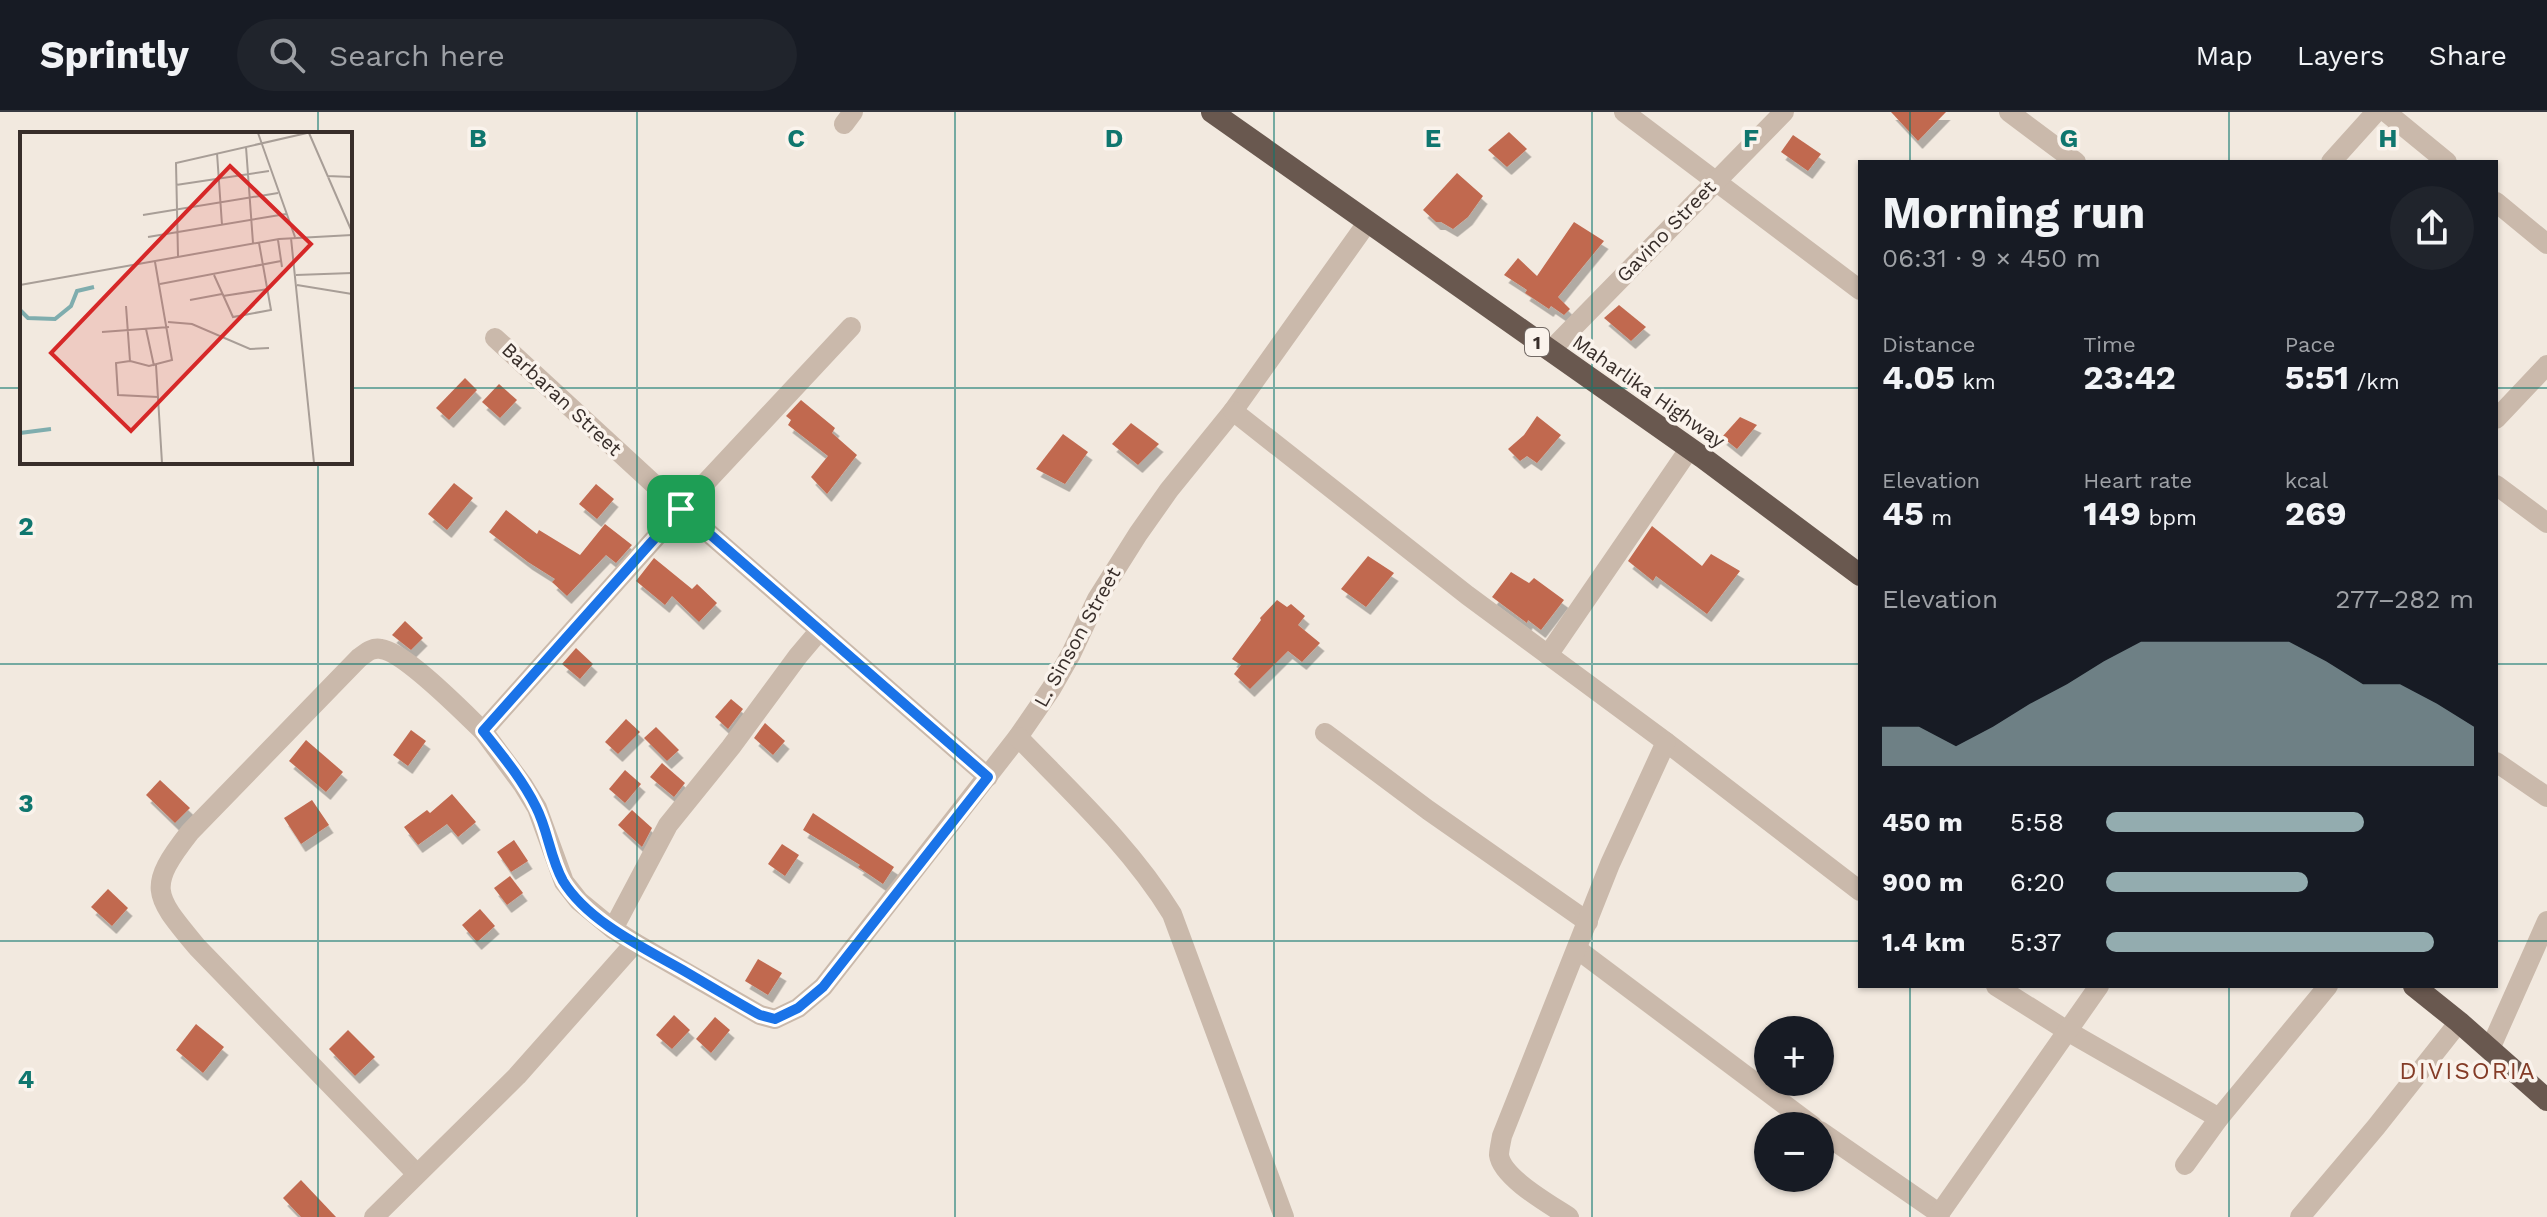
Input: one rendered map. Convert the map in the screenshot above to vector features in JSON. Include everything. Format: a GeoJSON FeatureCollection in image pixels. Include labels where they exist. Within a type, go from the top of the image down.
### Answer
{"type":"FeatureCollection","features":[{"type":"Feature","properties":{"kind":"highway","name":"Maharlika Highway"},"geometry":{"type":"LineString","coordinates":[[1212,112],[1690,448],[1858,574]]}},
{"type":"Feature","properties":{"kind":"highway"},"geometry":{"type":"LineString","coordinates":[[2416,988],[2547,1100]]}},
{"type":"Feature","properties":{"kind":"street"},"geometry":{"type":"LineString","coordinates":[[1624,112],[1858,289]]}},
{"type":"Feature","properties":{"kind":"street","name":"Gavino Street"},"geometry":{"type":"LineString","coordinates":[[1550,351],[1784,112]]}},
{"type":"Feature","properties":{"kind":"street"},"geometry":{"type":"LineString","coordinates":[[2009,112],[2073,160]]}},
{"type":"Feature","properties":{"kind":"street"},"geometry":{"type":"LineString","coordinates":[[2333,160],[2376,112]]}},
{"type":"Feature","properties":{"kind":"street"},"geometry":{"type":"LineString","coordinates":[[2386,112],[2445,160]]}},
{"type":"Feature","properties":{"kind":"street"},"geometry":{"type":"LineString","coordinates":[[2498,204],[2547,244]]}},
{"type":"Feature","properties":{"kind":"street","name":"L. Sinson Street"},"geometry":{"type":"LineString","coordinates":[[635,943],[760,1015],[775,1019],[798,1008],[823,987],[1018,737],[1051,689],[1116,567],[1169,490],[1233,411],[1367,223]]}},
{"type":"Feature","properties":{"kind":"street"},"geometry":{"type":"LineString","coordinates":[[483,731],[681,509],[851,327]]}},
{"type":"Feature","properties":{"kind":"street","name":"Barbaran Street"},"geometry":{"type":"LineString","coordinates":[[495,338],[681,509],[988,777]]}},
{"type":"Feature","properties":{"kind":"street"},"geometry":{"type":"LineString","coordinates":[[2498,417],[2547,365]]}},
{"type":"Feature","properties":{"kind":"street"},"geometry":{"type":"LineString","coordinates":[[1233,411],[1467,595],[1858,889]]}},
{"type":"Feature","properties":{"kind":"street"},"geometry":{"type":"LineString","coordinates":[[1548,655],[1690,448]]}},
{"type":"Feature","properties":{"kind":"street"},"geometry":{"type":"LineString","coordinates":[[2498,486],[2547,523]]}},
{"type":"Feature","properties":{"kind":"street"},"geometry":{"type":"LineString","coordinates":[[613,929],[668,825],[820,630]]}},
{"type":"Feature","properties":{"kind":"street"},"geometry":{"type":"LineString","coordinates":[[374,1217],[517,1076],[635,943],[579,901],[564,882],[537,808],[483,731],[429,680],[398,657],[383,649],[372,649],[359,658],[190,832],[171,856],[160,877],[161,895],[169,913],[197,947],[416,1173]]}},
{"type":"Feature","properties":{"kind":"street"},"geometry":{"type":"LineString","coordinates":[[1325,733],[1428,810],[1588,922]]}},
{"type":"Feature","properties":{"kind":"street"},"geometry":{"type":"LineString","coordinates":[[1018,737],[1120,843],[1153,883],[1172,914],[1284,1217]]}},
{"type":"Feature","properties":{"kind":"street"},"geometry":{"type":"LineString","coordinates":[[1569,1217],[1518,1182],[1504,1168],[1499,1156],[1502,1136],[1610,864],[1666,742]]}},
{"type":"Feature","properties":{"kind":"street"},"geometry":{"type":"LineString","coordinates":[[2498,763],[2547,797]]}},
{"type":"Feature","properties":{"kind":"street"},"geometry":{"type":"LineString","coordinates":[[2490,1049],[2547,921]]}},
{"type":"Feature","properties":{"kind":"street"},"geometry":{"type":"LineString","coordinates":[[1577,949],[1794,1112]]}},
{"type":"Feature","properties":{"kind":"street"},"geometry":{"type":"LineString","coordinates":[[1999,988],[2219,1118]]}},
{"type":"Feature","properties":{"kind":"street"},"geometry":{"type":"LineString","coordinates":[[1834,1141],[1938,1215],[2098,988]]}},
{"type":"Feature","properties":{"kind":"street"},"geometry":{"type":"LineString","coordinates":[[2185,1165],[2219,1118],[2326,988]]}},
{"type":"Feature","properties":{"kind":"street"},"geometry":{"type":"LineString","coordinates":[[2300,1217],[2459,1022]]}},
{"type":"Feature","properties":{"kind":"building"},"geometry":{"type":"Polygon","coordinates":[[[1891,112],[1946,112],[1918,141],[1891,112]]]}},
{"type":"Feature","properties":{"kind":"building"},"geometry":{"type":"Polygon","coordinates":[[[1509,132],[1527,149],[1507,167],[1488,150],[1509,132]]]}},
{"type":"Feature","properties":{"kind":"building"},"geometry":{"type":"Polygon","coordinates":[[[1793,135],[1821,154],[1808,171],[1781,152],[1793,135]]]}},
{"type":"Feature","properties":{"kind":"building"},"geometry":{"type":"Polygon","coordinates":[[[1457,173],[1483,196],[1468,217],[1453,229],[1436,222],[1423,210],[1457,173]]]}},
{"type":"Feature","properties":{"kind":"building"},"geometry":{"type":"Polygon","coordinates":[[[1574,222],[1604,241],[1558,297],[1570,309],[1564,315],[1525,293],[1527,290],[1504,275],[1518,258],[1537,276],[1574,222]]]}},
{"type":"Feature","properties":{"kind":"building"},"geometry":{"type":"Polygon","coordinates":[[[1619,305],[1646,327],[1631,341],[1604,318],[1619,305]]]}},
{"type":"Feature","properties":{"kind":"building"},"geometry":{"type":"Polygon","coordinates":[[[465,378],[477,390],[449,420],[436,408],[465,378]]]}},
{"type":"Feature","properties":{"kind":"building"},"geometry":{"type":"Polygon","coordinates":[[[499,384],[517,400],[500,418],[482,402],[499,384]]]}},
{"type":"Feature","properties":{"kind":"building"},"geometry":{"type":"Polygon","coordinates":[[[801,400],[835,428],[832,433],[857,455],[827,494],[811,477],[828,456],[788,425],[791,420],[786,416],[801,400]]]}},
{"type":"Feature","properties":{"kind":"building"},"geometry":{"type":"Polygon","coordinates":[[[1537,416],[1561,435],[1537,463],[1527,456],[1520,461],[1508,449],[1524,435],[1537,416]]]}},
{"type":"Feature","properties":{"kind":"building"},"geometry":{"type":"Polygon","coordinates":[[[1740,417],[1757,425],[1737,449],[1722,437],[1740,417]]]}},
{"type":"Feature","properties":{"kind":"building"},"geometry":{"type":"Polygon","coordinates":[[[1131,423],[1159,444],[1138,465],[1112,444],[1131,423]]]}},
{"type":"Feature","properties":{"kind":"building"},"geometry":{"type":"Polygon","coordinates":[[[1063,434],[1088,452],[1065,484],[1036,469],[1063,434]]]}},
{"type":"Feature","properties":{"kind":"building"},"geometry":{"type":"Polygon","coordinates":[[[454,483],[473,498],[447,530],[428,514],[454,483]]]}},
{"type":"Feature","properties":{"kind":"building"},"geometry":{"type":"Polygon","coordinates":[[[596,484],[614,499],[597,519],[579,504],[596,484]]]}},
{"type":"Feature","properties":{"kind":"building"},"geometry":{"type":"Polygon","coordinates":[[[506,510],[537,534],[539,530],[580,555],[605,524],[632,545],[616,563],[606,555],[567,596],[552,582],[555,579],[489,532],[506,510]]]}},
{"type":"Feature","properties":{"kind":"building"},"geometry":{"type":"Polygon","coordinates":[[[1652,526],[1702,566],[1711,554],[1740,571],[1707,614],[1656,576],[1653,581],[1628,561],[1652,526]]]}},
{"type":"Feature","properties":{"kind":"building"},"geometry":{"type":"Polygon","coordinates":[[[1368,556],[1394,573],[1366,607],[1341,589],[1368,556]]]}},
{"type":"Feature","properties":{"kind":"building"},"geometry":{"type":"Polygon","coordinates":[[[654,558],[692,589],[697,584],[717,603],[699,622],[672,596],[665,605],[636,581],[654,558]]]}},
{"type":"Feature","properties":{"kind":"building"},"geometry":{"type":"Polygon","coordinates":[[[1511,572],[1529,583],[1534,578],[1564,600],[1541,630],[1492,597],[1511,572]]]}},
{"type":"Feature","properties":{"kind":"building"},"geometry":{"type":"Polygon","coordinates":[[[1277,600],[1287,607],[1291,604],[1305,616],[1298,625],[1320,643],[1302,662],[1288,651],[1250,689],[1234,674],[1241,665],[1232,659],[1260,618],[1277,600]]]}},
{"type":"Feature","properties":{"kind":"building"},"geometry":{"type":"Polygon","coordinates":[[[405,621],[423,638],[411,650],[392,635],[405,621]]]}},
{"type":"Feature","properties":{"kind":"building"},"geometry":{"type":"Polygon","coordinates":[[[576,648],[593,664],[580,679],[562,664],[576,648]]]}},
{"type":"Feature","properties":{"kind":"building"},"geometry":{"type":"Polygon","coordinates":[[[731,699],[743,709],[728,729],[715,717],[731,699]]]}},
{"type":"Feature","properties":{"kind":"building"},"geometry":{"type":"Polygon","coordinates":[[[626,719],[640,732],[618,754],[605,742],[626,719]]]}},
{"type":"Feature","properties":{"kind":"building"},"geometry":{"type":"Polygon","coordinates":[[[765,723],[785,741],[773,755],[754,738],[765,723]]]}},
{"type":"Feature","properties":{"kind":"building"},"geometry":{"type":"Polygon","coordinates":[[[656,727],[679,750],[667,761],[644,738],[656,727]]]}},
{"type":"Feature","properties":{"kind":"building"},"geometry":{"type":"Polygon","coordinates":[[[411,730],[426,741],[408,766],[393,755],[411,730]]]}},
{"type":"Feature","properties":{"kind":"building"},"geometry":{"type":"Polygon","coordinates":[[[306,740],[343,772],[326,792],[289,761],[306,740]]]}},
{"type":"Feature","properties":{"kind":"building"},"geometry":{"type":"Polygon","coordinates":[[[662,763],[685,783],[674,797],[650,777],[662,763]]]}},
{"type":"Feature","properties":{"kind":"building"},"geometry":{"type":"Polygon","coordinates":[[[625,770],[641,784],[625,803],[609,789],[625,770]]]}},
{"type":"Feature","properties":{"kind":"building"},"geometry":{"type":"Polygon","coordinates":[[[160,780],[190,808],[175,823],[146,795],[160,780]]]}},
{"type":"Feature","properties":{"kind":"building"},"geometry":{"type":"Polygon","coordinates":[[[452,794],[476,822],[458,837],[447,824],[418,845],[404,827],[427,810],[430,813],[452,794]]]}},
{"type":"Feature","properties":{"kind":"building"},"geometry":{"type":"Polygon","coordinates":[[[312,800],[329,825],[301,844],[284,818],[312,800]]]}},
{"type":"Feature","properties":{"kind":"building"},"geometry":{"type":"Polygon","coordinates":[[[632,810],[652,828],[642,847],[618,825],[632,810]]]}},
{"type":"Feature","properties":{"kind":"building"},"geometry":{"type":"Polygon","coordinates":[[[813,813],[894,867],[883,884],[858,867],[860,865],[803,830],[813,813]]]}},
{"type":"Feature","properties":{"kind":"building"},"geometry":{"type":"Polygon","coordinates":[[[514,840],[528,861],[511,872],[497,852],[514,840]]]}},
{"type":"Feature","properties":{"kind":"building"},"geometry":{"type":"Polygon","coordinates":[[[782,844],[799,855],[785,876],[768,864],[782,844]]]}},
{"type":"Feature","properties":{"kind":"building"},"geometry":{"type":"Polygon","coordinates":[[[510,876],[523,893],[507,905],[494,888],[510,876]]]}},
{"type":"Feature","properties":{"kind":"building"},"geometry":{"type":"Polygon","coordinates":[[[108,889],[128,908],[112,926],[91,907],[108,889]]]}},
{"type":"Feature","properties":{"kind":"building"},"geometry":{"type":"Polygon","coordinates":[[[480,909],[495,926],[477,942],[462,925],[480,909]]]}},
{"type":"Feature","properties":{"kind":"building"},"geometry":{"type":"Polygon","coordinates":[[[758,959],[782,973],[768,995],[745,981],[758,959]]]}},
{"type":"Feature","properties":{"kind":"building"},"geometry":{"type":"Polygon","coordinates":[[[674,1015],[690,1030],[672,1049],[656,1035],[674,1015]]]}},
{"type":"Feature","properties":{"kind":"building"},"geometry":{"type":"Polygon","coordinates":[[[715,1017],[730,1030],[711,1053],[696,1039],[715,1017]]]}},
{"type":"Feature","properties":{"kind":"building"},"geometry":{"type":"Polygon","coordinates":[[[196,1024],[224,1047],[203,1073],[176,1050],[196,1024]]]}},
{"type":"Feature","properties":{"kind":"building"},"geometry":{"type":"Polygon","coordinates":[[[348,1030],[375,1057],[355,1076],[329,1049],[348,1030]]]}},
{"type":"Feature","properties":{"kind":"building"},"geometry":{"type":"Polygon","coordinates":[[[301,1180],[336,1217],[301,1217],[283,1198],[301,1180]]]}},
{"type":"Feature","properties":{"kind":"district","name":"DIVISORIA"},"geometry":{"type":"Point","coordinates":[2468,1071]}},
{"type":"Feature","properties":{"kind":"route"},"geometry":{"type":"LineString","coordinates":[[681,509],[988,777],[823,987],[798,1008],[775,1019],[760,1015],[635,943],[579,901],[564,882],[554,861],[537,808],[483,731],[681,509]]}}]}
